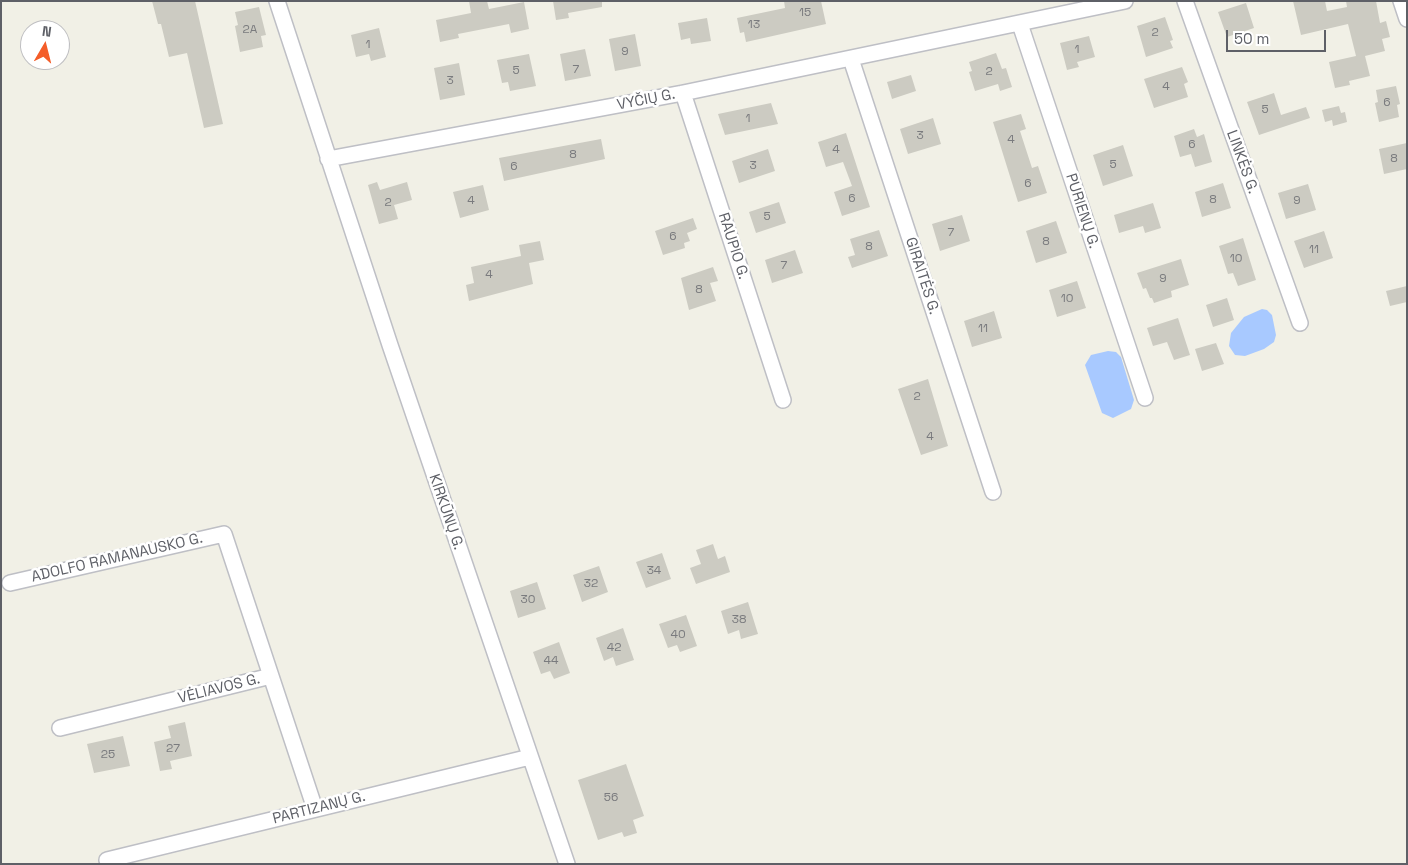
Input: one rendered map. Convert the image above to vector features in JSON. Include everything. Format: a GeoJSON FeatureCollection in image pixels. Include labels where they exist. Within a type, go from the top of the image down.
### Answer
{"type":"FeatureCollection","features":[{"type":"Feature","properties":{"kind":"street"},"geometry":{"type":"LineString","coordinates":[[277,1],[328,159]]}},
{"type":"Feature","properties":{"kind":"street","name":"VYČIŲ G."},"geometry":{"type":"LineString","coordinates":[[328,159],[683,93],[1125,1]]}},
{"type":"Feature","properties":{"kind":"street","name":"LINKĖS G."},"geometry":{"type":"LineString","coordinates":[[1185,1],[1300,323]]}},
{"type":"Feature","properties":{"kind":"street"},"geometry":{"type":"LineString","coordinates":[[1401,1],[1407,19]]}},
{"type":"Feature","properties":{"kind":"street","name":"PURIENŲ G."},"geometry":{"type":"LineString","coordinates":[[1020,24],[1144,398]]}},
{"type":"Feature","properties":{"kind":"street","name":"GIRAITĖS G."},"geometry":{"type":"LineString","coordinates":[[851,59],[994,492]]}},
{"type":"Feature","properties":{"kind":"street","name":"RAUPIO G."},"geometry":{"type":"LineString","coordinates":[[683,93],[783,400]]}},
{"type":"Feature","properties":{"kind":"street","name":"KIRKŪNŲ G."},"geometry":{"type":"LineString","coordinates":[[328,159],[567,864]]}},
{"type":"Feature","properties":{"kind":"street","name":"ADOLFO RAMANAUSKO G."},"geometry":{"type":"LineString","coordinates":[[10,583],[224,534],[271,676]]}},
{"type":"Feature","properties":{"kind":"street","name":"VĖLIAVOS G."},"geometry":{"type":"LineString","coordinates":[[60,728],[271,676],[315,809]]}},
{"type":"Feature","properties":{"kind":"street","name":"PARTIZANŲ G."},"geometry":{"type":"LineString","coordinates":[[107,860],[530,757]]}},
{"type":"Feature","properties":{"kind":"water"},"geometry":{"type":"Polygon","coordinates":[[[1262,309],[1267,310],[1272,315],[1276,335],[1274,342],[1264,349],[1245,356],[1235,355],[1229,346],[1231,333],[1244,317],[1262,309]]]}},
{"type":"Feature","properties":{"kind":"water"},"geometry":{"type":"Polygon","coordinates":[[[1108,351],[1116,352],[1121,357],[1134,400],[1131,409],[1113,418],[1102,413],[1085,365],[1091,355],[1108,351]]]}},
{"type":"Feature","properties":{"kind":"building"},"geometry":{"type":"Polygon","coordinates":[[[152,1],[195,1],[223,124],[204,128],[187,53],[169,57],[161,24],[158,24],[152,1]]]}},
{"type":"Feature","properties":{"kind":"building"},"geometry":{"type":"Polygon","coordinates":[[[469,1],[487,1],[489,9],[524,2],[529,29],[511,33],[509,24],[458,34],[459,38],[440,42],[436,20],[471,13],[469,1]]]}},
{"type":"Feature","properties":{"kind":"building"},"geometry":{"type":"Polygon","coordinates":[[[553,1],[602,1],[602,7],[568,13],[569,18],[556,20],[553,1]]]}},
{"type":"Feature","properties":{"kind":"building"},"geometry":{"type":"Polygon","coordinates":[[[784,1],[821,1],[826,24],[746,42],[744,32],[740,33],[737,18],[785,8],[784,1]]]}},
{"type":"Feature","properties":{"kind":"building"},"geometry":{"type":"Polygon","coordinates":[[[1293,1],[1325,1],[1327,11],[1347,7],[1346,1],[1376,1],[1380,23],[1386,21],[1390,37],[1382,39],[1385,51],[1365,56],[1370,76],[1349,81],[1350,85],[1335,88],[1329,62],[1356,56],[1348,24],[1301,35],[1293,1]]]}},
{"type":"Feature","properties":{"kind":"building"},"geometry":{"type":"Polygon","coordinates":[[[1246,3],[1254,28],[1227,37],[1218,12],[1246,3]]]}},
{"type":"Feature","properties":{"kind":"building"},"geometry":{"type":"Polygon","coordinates":[[[259,7],[266,35],[261,36],[263,47],[240,52],[235,26],[238,25],[235,12],[259,7]]]}},
{"type":"Feature","properties":{"kind":"building"},"geometry":{"type":"Polygon","coordinates":[[[1165,17],[1173,40],[1170,41],[1173,48],[1146,57],[1137,26],[1165,17]]]}},
{"type":"Feature","properties":{"kind":"building"},"geometry":{"type":"Polygon","coordinates":[[[707,18],[711,41],[691,44],[690,38],[681,40],[678,23],[707,18]]]}},
{"type":"Feature","properties":{"kind":"building"},"geometry":{"type":"Polygon","coordinates":[[[379,28],[386,57],[371,61],[369,54],[356,57],[351,35],[379,28]]]}},
{"type":"Feature","properties":{"kind":"building"},"geometry":{"type":"Polygon","coordinates":[[[635,34],[641,66],[615,71],[609,39],[635,34]]]}},
{"type":"Feature","properties":{"kind":"building"},"geometry":{"type":"Polygon","coordinates":[[[1089,36],[1095,57],[1077,62],[1079,67],[1067,70],[1060,43],[1089,36]]]}},
{"type":"Feature","properties":{"kind":"building"},"geometry":{"type":"Polygon","coordinates":[[[585,49],[591,76],[565,81],[560,54],[585,49]]]}},
{"type":"Feature","properties":{"kind":"building"},"geometry":{"type":"Polygon","coordinates":[[[996,53],[1002,69],[1006,68],[1012,87],[1000,91],[998,84],[975,91],[969,72],[972,71],[969,62],[996,53]]]}},
{"type":"Feature","properties":{"kind":"building"},"geometry":{"type":"Polygon","coordinates":[[[529,54],[536,86],[510,91],[508,82],[502,83],[497,60],[529,54]]]}},
{"type":"Feature","properties":{"kind":"building"},"geometry":{"type":"Polygon","coordinates":[[[459,63],[465,95],[440,100],[434,68],[459,63]]]}},
{"type":"Feature","properties":{"kind":"building"},"geometry":{"type":"Polygon","coordinates":[[[1182,67],[1188,82],[1184,84],[1188,97],[1154,108],[1144,79],[1182,67]]]}},
{"type":"Feature","properties":{"kind":"building"},"geometry":{"type":"Polygon","coordinates":[[[911,75],[916,91],[892,99],[887,82],[911,75]]]}},
{"type":"Feature","properties":{"kind":"building"},"geometry":{"type":"Polygon","coordinates":[[[1396,86],[1400,104],[1397,105],[1399,117],[1379,122],[1375,103],[1378,102],[1376,90],[1396,86]]]}},
{"type":"Feature","properties":{"kind":"building"},"geometry":{"type":"Polygon","coordinates":[[[1274,93],[1281,115],[1306,107],[1310,118],[1259,135],[1247,102],[1274,93]]]}},
{"type":"Feature","properties":{"kind":"building"},"geometry":{"type":"Polygon","coordinates":[[[771,103],[778,124],[725,135],[718,114],[771,103]]]}},
{"type":"Feature","properties":{"kind":"building"},"geometry":{"type":"Polygon","coordinates":[[[1339,106],[1341,113],[1345,112],[1347,122],[1333,126],[1332,120],[1325,122],[1322,110],[1339,106]]]}},
{"type":"Feature","properties":{"kind":"building"},"geometry":{"type":"Polygon","coordinates":[[[1021,114],[1026,129],[1020,131],[1032,168],[1038,166],[1047,193],[1018,202],[993,122],[1021,114]]]}},
{"type":"Feature","properties":{"kind":"building"},"geometry":{"type":"Polygon","coordinates":[[[933,118],[941,144],[908,154],[900,129],[933,118]]]}},
{"type":"Feature","properties":{"kind":"building"},"geometry":{"type":"Polygon","coordinates":[[[1194,129],[1197,137],[1204,134],[1212,162],[1195,167],[1191,154],[1180,157],[1174,136],[1194,129]]]}},
{"type":"Feature","properties":{"kind":"building"},"geometry":{"type":"Polygon","coordinates":[[[846,133],[870,207],[842,216],[834,192],[852,186],[843,162],[826,167],[818,142],[846,133]]]}},
{"type":"Feature","properties":{"kind":"building"},"geometry":{"type":"Polygon","coordinates":[[[601,139],[605,159],[504,181],[499,158],[601,139]]]}},
{"type":"Feature","properties":{"kind":"building"},"geometry":{"type":"Polygon","coordinates":[[[1407,143],[1407,169],[1384,174],[1379,149],[1407,143]]]}},
{"type":"Feature","properties":{"kind":"building"},"geometry":{"type":"Polygon","coordinates":[[[1123,145],[1133,176],[1103,186],[1093,155],[1123,145]]]}},
{"type":"Feature","properties":{"kind":"building"},"geometry":{"type":"Polygon","coordinates":[[[768,149],[775,171],[739,183],[732,161],[768,149]]]}},
{"type":"Feature","properties":{"kind":"building"},"geometry":{"type":"Polygon","coordinates":[[[377,182],[380,190],[407,182],[412,200],[394,205],[398,219],[379,224],[368,185],[377,182]]]}},
{"type":"Feature","properties":{"kind":"building"},"geometry":{"type":"Polygon","coordinates":[[[1223,183],[1231,208],[1202,217],[1195,192],[1223,183]]]}},
{"type":"Feature","properties":{"kind":"building"},"geometry":{"type":"Polygon","coordinates":[[[1308,184],[1316,210],[1286,219],[1278,193],[1308,184]]]}},
{"type":"Feature","properties":{"kind":"building"},"geometry":{"type":"Polygon","coordinates":[[[483,185],[489,210],[460,218],[453,192],[483,185]]]}},
{"type":"Feature","properties":{"kind":"building"},"geometry":{"type":"Polygon","coordinates":[[[779,202],[786,223],[756,233],[749,212],[779,202]]]}},
{"type":"Feature","properties":{"kind":"building"},"geometry":{"type":"Polygon","coordinates":[[[1153,203],[1161,228],[1145,233],[1143,226],[1119,233],[1114,215],[1153,203]]]}},
{"type":"Feature","properties":{"kind":"building"},"geometry":{"type":"Polygon","coordinates":[[[962,215],[970,241],[940,251],[932,224],[962,215]]]}},
{"type":"Feature","properties":{"kind":"building"},"geometry":{"type":"Polygon","coordinates":[[[693,218],[697,229],[687,233],[690,241],[684,243],[685,248],[663,255],[655,231],[693,218]]]}},
{"type":"Feature","properties":{"kind":"building"},"geometry":{"type":"Polygon","coordinates":[[[1056,221],[1067,253],[1036,263],[1026,231],[1056,221]]]}},
{"type":"Feature","properties":{"kind":"building"},"geometry":{"type":"Polygon","coordinates":[[[879,230],[888,256],[852,268],[848,257],[855,255],[850,239],[879,230]]]}},
{"type":"Feature","properties":{"kind":"building"},"geometry":{"type":"Polygon","coordinates":[[[1324,231],[1333,258],[1304,268],[1294,241],[1324,231]]]}},
{"type":"Feature","properties":{"kind":"building"},"geometry":{"type":"Polygon","coordinates":[[[1243,238],[1256,280],[1238,286],[1233,273],[1228,274],[1219,246],[1243,238]]]}},
{"type":"Feature","properties":{"kind":"building"},"geometry":{"type":"Polygon","coordinates":[[[540,241],[544,260],[529,263],[533,284],[469,301],[466,285],[474,283],[471,267],[521,256],[519,245],[540,241]]]}},
{"type":"Feature","properties":{"kind":"building"},"geometry":{"type":"Polygon","coordinates":[[[795,250],[803,273],[772,283],[765,260],[795,250]]]}},
{"type":"Feature","properties":{"kind":"building"},"geometry":{"type":"Polygon","coordinates":[[[1181,259],[1189,285],[1171,291],[1172,297],[1154,303],[1146,288],[1143,289],[1137,273],[1181,259]]]}},
{"type":"Feature","properties":{"kind":"building"},"geometry":{"type":"Polygon","coordinates":[[[713,267],[718,281],[710,283],[716,301],[689,310],[681,278],[713,267]]]}},
{"type":"Feature","properties":{"kind":"building"},"geometry":{"type":"Polygon","coordinates":[[[1077,281],[1086,308],[1057,317],[1049,290],[1077,281]]]}},
{"type":"Feature","properties":{"kind":"building"},"geometry":{"type":"Polygon","coordinates":[[[1407,286],[1407,302],[1390,306],[1386,291],[1407,286]]]}},
{"type":"Feature","properties":{"kind":"building"},"geometry":{"type":"Polygon","coordinates":[[[1227,298],[1234,320],[1213,327],[1206,305],[1227,298]]]}},
{"type":"Feature","properties":{"kind":"building"},"geometry":{"type":"Polygon","coordinates":[[[994,311],[1002,338],[972,347],[964,321],[994,311]]]}},
{"type":"Feature","properties":{"kind":"building"},"geometry":{"type":"Polygon","coordinates":[[[1178,318],[1190,355],[1174,360],[1167,342],[1153,346],[1147,328],[1178,318]]]}},
{"type":"Feature","properties":{"kind":"building"},"geometry":{"type":"Polygon","coordinates":[[[1216,343],[1224,364],[1202,371],[1195,349],[1216,343]]]}},
{"type":"Feature","properties":{"kind":"building"},"geometry":{"type":"Polygon","coordinates":[[[928,379],[948,446],[921,455],[898,389],[928,379]]]}},
{"type":"Feature","properties":{"kind":"building"},"geometry":{"type":"Polygon","coordinates":[[[713,544],[718,559],[725,556],[730,572],[696,584],[690,568],[701,564],[696,550],[713,544]]]}},
{"type":"Feature","properties":{"kind":"building"},"geometry":{"type":"Polygon","coordinates":[[[662,553],[671,579],[646,588],[636,562],[662,553]]]}},
{"type":"Feature","properties":{"kind":"building"},"geometry":{"type":"Polygon","coordinates":[[[599,566],[608,592],[582,602],[573,575],[599,566]]]}},
{"type":"Feature","properties":{"kind":"building"},"geometry":{"type":"Polygon","coordinates":[[[537,582],[546,609],[518,618],[510,591],[537,582]]]}},
{"type":"Feature","properties":{"kind":"building"},"geometry":{"type":"Polygon","coordinates":[[[748,602],[758,634],[741,639],[739,630],[728,634],[721,611],[748,602]]]}},
{"type":"Feature","properties":{"kind":"building"},"geometry":{"type":"Polygon","coordinates":[[[686,615],[697,646],[680,652],[677,645],[668,648],[659,624],[686,615]]]}},
{"type":"Feature","properties":{"kind":"building"},"geometry":{"type":"Polygon","coordinates":[[[623,628],[634,660],[616,666],[613,657],[604,661],[596,638],[623,628]]]}},
{"type":"Feature","properties":{"kind":"building"},"geometry":{"type":"Polygon","coordinates":[[[559,642],[570,673],[554,679],[550,671],[541,674],[533,652],[559,642]]]}},
{"type":"Feature","properties":{"kind":"building"},"geometry":{"type":"Polygon","coordinates":[[[185,722],[192,756],[170,761],[172,769],[160,771],[154,742],[171,738],[168,726],[185,722]]]}},
{"type":"Feature","properties":{"kind":"building"},"geometry":{"type":"Polygon","coordinates":[[[123,736],[130,766],[94,773],[87,744],[123,736]]]}},
{"type":"Feature","properties":{"kind":"building"},"geometry":{"type":"Polygon","coordinates":[[[626,764],[644,816],[633,820],[637,833],[624,837],[622,832],[598,840],[578,780],[626,764]]]}}]}
